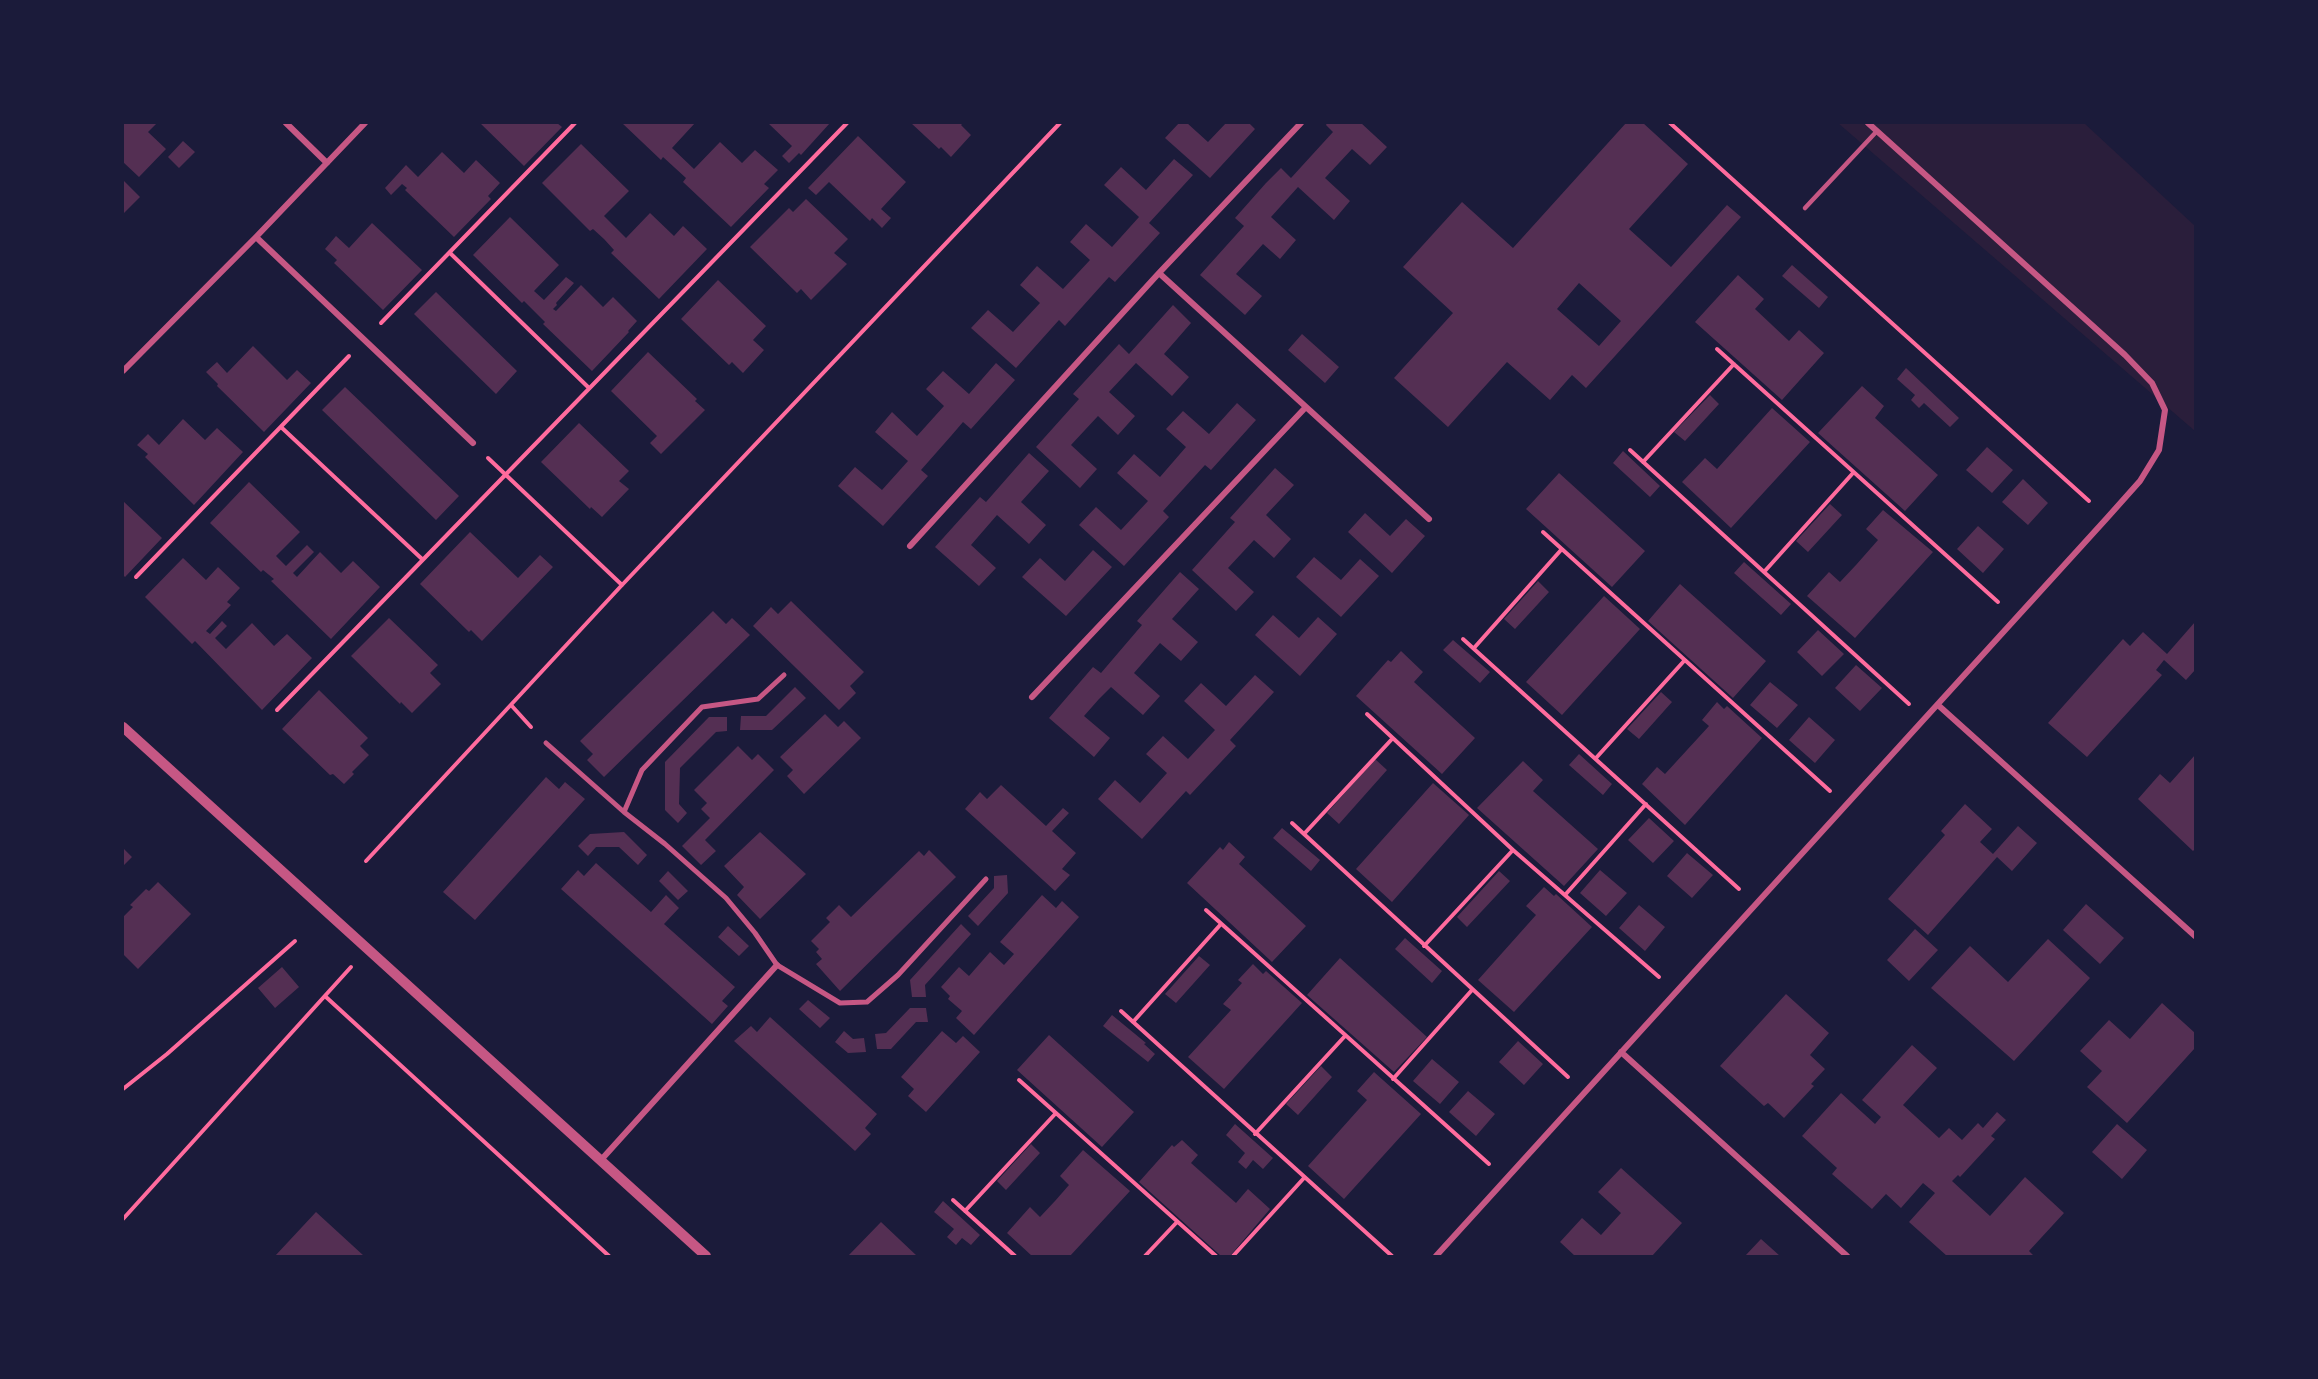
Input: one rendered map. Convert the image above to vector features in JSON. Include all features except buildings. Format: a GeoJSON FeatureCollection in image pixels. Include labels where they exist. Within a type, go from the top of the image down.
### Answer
{"type":"FeatureCollection","features":[{"type":"Feature","properties":{"kind":"street"},"geometry":{"type":"LineString","coordinates":[[286,123],[327,163]]}},
{"type":"Feature","properties":{"kind":"street"},"geometry":{"type":"LineString","coordinates":[[123,371],[365,123]]}},
{"type":"Feature","properties":{"kind":"street"},"geometry":{"type":"LineString","coordinates":[[910,546],[1159,273],[1301,123]]}},
{"type":"Feature","properties":{"kind":"street"},"geometry":{"type":"LineString","coordinates":[[1436,1256],[2107,518],[2140,481],[2159,450],[2165,410],[2152,383],[2125,355],[1868,123]]}},
{"type":"Feature","properties":{"kind":"street"},"geometry":{"type":"LineString","coordinates":[[256,237],[472,443]]}},
{"type":"Feature","properties":{"kind":"street"},"geometry":{"type":"LineString","coordinates":[[1159,273],[1305,408],[1430,519]]}},
{"type":"Feature","properties":{"kind":"street"},"geometry":{"type":"LineString","coordinates":[[1032,697],[1305,408]]}},
{"type":"Feature","properties":{"kind":"street"},"geometry":{"type":"LineString","coordinates":[[624,812],[642,770],[702,707],[758,699],[783,675]]}},
{"type":"Feature","properties":{"kind":"street"},"geometry":{"type":"LineString","coordinates":[[1938,705],[2195,936]]}},
{"type":"Feature","properties":{"kind":"street"},"geometry":{"type":"LineString","coordinates":[[123,727],[706,1256]]}},
{"type":"Feature","properties":{"kind":"street"},"geometry":{"type":"LineString","coordinates":[[546,743],[726,898],[755,933],[777,965],[840,1003],[867,1002],[898,975],[986,879]]}},
{"type":"Feature","properties":{"kind":"street"},"geometry":{"type":"LineString","coordinates":[[601,1161],[777,965]]}},
{"type":"Feature","properties":{"kind":"street"},"geometry":{"type":"LineString","coordinates":[[1621,1052],[1847,1256]]}},
{"type":"Feature","properties":{"kind":"lane"},"geometry":{"type":"LineString","coordinates":[[1805,208],[1877,130]]}},
{"type":"Feature","properties":{"kind":"path"},"geometry":{"type":"LineString","coordinates":[[277,710],[847,123]]}},
{"type":"Feature","properties":{"kind":"path"},"geometry":{"type":"LineString","coordinates":[[366,861],[622,585],[1060,123]]}},
{"type":"Feature","properties":{"kind":"path"},"geometry":{"type":"LineString","coordinates":[[1672,123],[2107,518]]}},
{"type":"Feature","properties":{"kind":"path"},"geometry":{"type":"LineString","coordinates":[[450,253],[589,388]]}},
{"type":"Feature","properties":{"kind":"path"},"geometry":{"type":"LineString","coordinates":[[1717,349],[2016,619]]}},
{"type":"Feature","properties":{"kind":"path"},"geometry":{"type":"LineString","coordinates":[[1643,462],[1734,364]]}},
{"type":"Feature","properties":{"kind":"path"},"geometry":{"type":"LineString","coordinates":[[281,427],[422,560]]}},
{"type":"Feature","properties":{"kind":"path"},"geometry":{"type":"LineString","coordinates":[[472,443],[622,585]]}},
{"type":"Feature","properties":{"kind":"path"},"geometry":{"type":"LineString","coordinates":[[1630,450],[1925,718]]}},
{"type":"Feature","properties":{"kind":"path"},"geometry":{"type":"LineString","coordinates":[[1764,572],[1853,473]]}},
{"type":"Feature","properties":{"kind":"path"},"geometry":{"type":"LineString","coordinates":[[1543,532],[1846,805]]}},
{"type":"Feature","properties":{"kind":"path"},"geometry":{"type":"LineString","coordinates":[[1474,648],[1562,550]]}},
{"type":"Feature","properties":{"kind":"path"},"geometry":{"type":"LineString","coordinates":[[1463,639],[1755,904]]}},
{"type":"Feature","properties":{"kind":"path"},"geometry":{"type":"LineString","coordinates":[[1596,758],[1684,661]]}},
{"type":"Feature","properties":{"kind":"path"},"geometry":{"type":"LineString","coordinates":[[510,705],[546,743]]}},
{"type":"Feature","properties":{"kind":"path"},"geometry":{"type":"LineString","coordinates":[[1367,714],[1564,895],[1675,991]]}},
{"type":"Feature","properties":{"kind":"path"},"geometry":{"type":"LineString","coordinates":[[1304,834],[1392,739]]}},
{"type":"Feature","properties":{"kind":"path"},"geometry":{"type":"LineString","coordinates":[[1564,895],[1646,804]]}},
{"type":"Feature","properties":{"kind":"path"},"geometry":{"type":"LineString","coordinates":[[1292,823],[1584,1091]]}},
{"type":"Feature","properties":{"kind":"path"},"geometry":{"type":"LineString","coordinates":[[1424,946],[1514,850]]}},
{"type":"Feature","properties":{"kind":"path"},"geometry":{"type":"LineString","coordinates":[[1206,910],[1506,1178]]}},
{"type":"Feature","properties":{"kind":"path"},"geometry":{"type":"LineString","coordinates":[[1133,1022],[1221,924]]}},
{"type":"Feature","properties":{"kind":"path"},"geometry":{"type":"LineString","coordinates":[[123,1089],[167,1054],[295,940]]}},
{"type":"Feature","properties":{"kind":"path"},"geometry":{"type":"LineString","coordinates":[[123,1219],[326,997],[367,948]]}},
{"type":"Feature","properties":{"kind":"path"},"geometry":{"type":"LineString","coordinates":[[1393,1079],[1472,990]]}},
{"type":"Feature","properties":{"kind":"path"},"geometry":{"type":"LineString","coordinates":[[326,997],[609,1256]]}},
{"type":"Feature","properties":{"kind":"path"},"geometry":{"type":"LineString","coordinates":[[1121,1011],[1392,1256]]}},
{"type":"Feature","properties":{"kind":"path"},"geometry":{"type":"LineString","coordinates":[[1255,1134],[1345,1036]]}},
{"type":"Feature","properties":{"kind":"path"},"geometry":{"type":"LineString","coordinates":[[1019,1080],[1216,1256]]}},
{"type":"Feature","properties":{"kind":"path"},"geometry":{"type":"LineString","coordinates":[[965,1211],[1056,1113]]}},
{"type":"Feature","properties":{"kind":"path"},"geometry":{"type":"LineString","coordinates":[[1233,1256],[1304,1178]]}},
{"type":"Feature","properties":{"kind":"path"},"geometry":{"type":"LineString","coordinates":[[953,1200],[1015,1256]]}},
{"type":"Feature","properties":{"kind":"path"},"geometry":{"type":"LineString","coordinates":[[1145,1256],[1176,1222]]}},
{"type":"Feature","properties":{"kind":"shaded area"},"geometry":{"type":"Polygon","coordinates":[[[1838,123],[2084,123],[2195,226],[2195,431],[1838,123]]]}}]}
